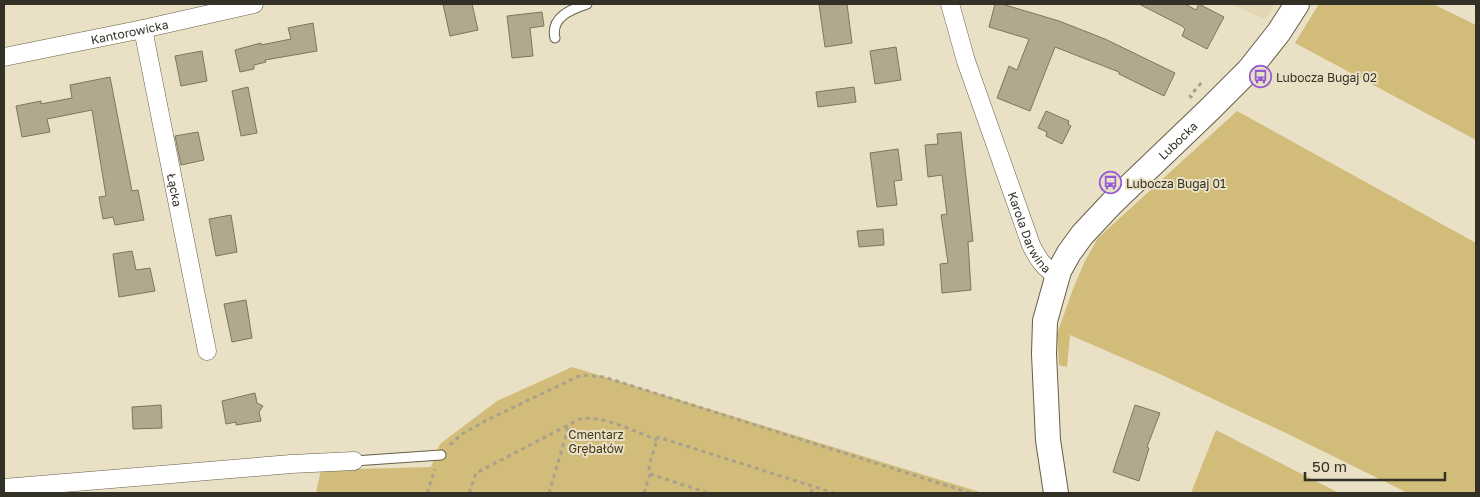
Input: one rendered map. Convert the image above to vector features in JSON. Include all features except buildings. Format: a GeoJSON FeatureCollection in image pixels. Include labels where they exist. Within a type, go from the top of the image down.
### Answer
{"type":"FeatureCollection","features":[{"type":"Feature","properties":{"kind":"street","name":"Kantorowicka"},"geometry":{"type":"LineString","coordinates":[[4,57],[254,4]]}},
{"type":"Feature","properties":{"kind":"street","name":"Karola Darwina"},"geometry":{"type":"LineString","coordinates":[[950,4],[966,61],[1031,246],[1039,261],[1057,276],[1045,321],[1044,354],[1048,440],[1056,493]]}},
{"type":"Feature","properties":{"kind":"street","name":"Lubocka"},"geometry":{"type":"LineString","coordinates":[[1057,276],[1069,253],[1082,235],[1112,202],[1249,70],[1279,32],[1297,4]]}},
{"type":"Feature","properties":{"kind":"street","name":"Łącka"},"geometry":{"type":"LineString","coordinates":[[143,29],[207,351]]}},
{"type":"Feature","properties":{"kind":"street"},"geometry":{"type":"LineString","coordinates":[[4,488],[290,464],[354,461]]}},
{"type":"Feature","properties":{"kind":"lane"},"geometry":{"type":"LineString","coordinates":[[555,38],[554,34],[560,18],[569,10],[588,4]]}},
{"type":"Feature","properties":{"kind":"lane"},"geometry":{"type":"LineString","coordinates":[[354,461],[440,456]]}},
{"type":"Feature","properties":{"kind":"path"},"geometry":{"type":"LineString","coordinates":[[427,493],[440,456],[462,434],[581,375],[604,377],[970,493]]}},
{"type":"Feature","properties":{"kind":"path"},"geometry":{"type":"LineString","coordinates":[[470,493],[476,473],[569,424],[588,417],[657,440]]}},
{"type":"Feature","properties":{"kind":"path"},"geometry":{"type":"LineString","coordinates":[[549,493],[569,424]]}},
{"type":"Feature","properties":{"kind":"path"},"geometry":{"type":"LineString","coordinates":[[644,493],[650,474],[649,466],[658,437],[834,493]]}},
{"type":"Feature","properties":{"kind":"path"},"geometry":{"type":"LineString","coordinates":[[650,474],[708,493]]}},
{"type":"Feature","properties":{"kind":"path"},"geometry":{"type":"LineString","coordinates":[[811,493],[814,486]]}},
{"type":"Feature","properties":{"kind":"shaded area"},"geometry":{"type":"Polygon","coordinates":[[[1231,4],[1275,4],[1265,19],[1231,4]]]}},
{"type":"Feature","properties":{"kind":"green space"},"geometry":{"type":"Polygon","coordinates":[[[1319,4],[1433,4],[1476,25],[1476,140],[1295,43],[1319,4]]]}},
{"type":"Feature","properties":{"kind":"green space"},"geometry":{"type":"Polygon","coordinates":[[[1237,111],[1476,243],[1476,493],[1408,493],[1164,376],[1070,335],[1067,367],[1059,365],[1057,334],[1084,263],[1098,238],[1237,111]]]}},
{"type":"Feature","properties":{"kind":"green space","name":"Cmentarz Grębałów"},"geometry":{"type":"Polygon","coordinates":[[[572,367],[983,493],[316,493],[321,470],[431,467],[440,444],[497,401],[572,367]]]}},
{"type":"Feature","properties":{"kind":"green space"},"geometry":{"type":"Polygon","coordinates":[[[1216,430],[1339,493],[1191,493],[1216,430]]]}},
{"type":"Feature","properties":{"kind":"place","name":"Lubocza Bugaj 02"},"geometry":{"type":"Point","coordinates":[1260,77]}},
{"type":"Feature","properties":{"kind":"place","name":"Lubocza Bugaj 01"},"geometry":{"type":"Point","coordinates":[1110,183]}}]}
